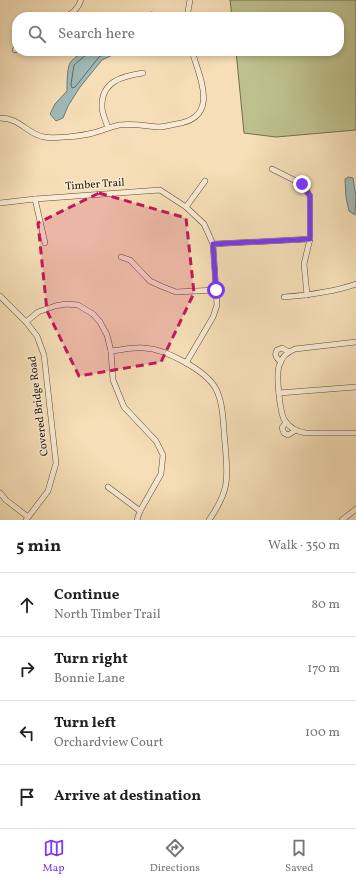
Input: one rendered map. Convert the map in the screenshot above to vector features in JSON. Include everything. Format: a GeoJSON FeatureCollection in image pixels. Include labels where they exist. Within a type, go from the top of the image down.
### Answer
{"type":"FeatureCollection","features":[{"type":"Feature","properties":{"kind":"street"},"geometry":{"type":"LineString","coordinates":[[75,12],[81,0]]}},
{"type":"Feature","properties":{"kind":"street"},"geometry":{"type":"LineString","coordinates":[[188,12],[190,0]]}},
{"type":"Feature","properties":{"kind":"street"},"geometry":{"type":"LineString","coordinates":[[0,118],[16,121],[39,136],[45,137],[84,135],[124,124],[160,127],[182,124],[195,118],[204,106],[204,90],[194,56]]}},
{"type":"Feature","properties":{"kind":"street"},"geometry":{"type":"LineString","coordinates":[[108,128],[102,106],[106,91],[121,78],[143,74]]}},
{"type":"Feature","properties":{"kind":"street"},"geometry":{"type":"LineString","coordinates":[[272,169],[302,184],[310,196],[310,239],[304,264],[307,295]]}},
{"type":"Feature","properties":{"kind":"street"},"geometry":{"type":"LineString","coordinates":[[186,207],[205,180]]}},
{"type":"Feature","properties":{"kind":"street","name":"Timber Trail"},"geometry":{"type":"LineString","coordinates":[[0,203],[160,190],[186,207],[204,224],[213,244]]}},
{"type":"Feature","properties":{"kind":"street"},"geometry":{"type":"LineString","coordinates":[[35,199],[45,243]]}},
{"type":"Feature","properties":{"kind":"street"},"geometry":{"type":"LineString","coordinates":[[186,363],[213,317],[217,305],[213,244],[310,239]]}},
{"type":"Feature","properties":{"kind":"street"},"geometry":{"type":"LineString","coordinates":[[121,256],[130,260],[150,281],[176,292],[216,290]]}},
{"type":"Feature","properties":{"kind":"street"},"geometry":{"type":"LineString","coordinates":[[284,297],[342,289],[356,284]]}},
{"type":"Feature","properties":{"kind":"street","name":"Covered Bridge Road"},"geometry":{"type":"LineString","coordinates":[[0,296],[26,322],[37,336],[44,355],[56,463],[48,491],[27,519]]}},
{"type":"Feature","properties":{"kind":"street"},"geometry":{"type":"LineString","coordinates":[[26,322],[38,312],[66,304],[78,305],[94,314],[100,322],[107,335],[113,380],[124,407],[156,440],[162,455],[161,474],[140,511],[137,520]]}},
{"type":"Feature","properties":{"kind":"street"},"geometry":{"type":"LineString","coordinates":[[356,342],[295,349],[284,356],[280,362],[278,374],[282,413],[290,427],[306,433],[356,433]]}},
{"type":"Feature","properties":{"kind":"street"},"geometry":{"type":"LineString","coordinates":[[110,351],[144,348],[165,352],[186,363],[208,380],[215,388],[222,405],[228,474],[225,490],[218,507],[209,520]]}},
{"type":"Feature","properties":{"kind":"street"},"geometry":{"type":"LineString","coordinates":[[280,362],[276,357],[277,350],[282,348],[289,352]]}},
{"type":"Feature","properties":{"kind":"street"},"geometry":{"type":"LineString","coordinates":[[280,393],[356,386]]}},
{"type":"Feature","properties":{"kind":"street"},"geometry":{"type":"LineString","coordinates":[[286,422],[282,428],[284,433],[288,435],[296,430]]}},
{"type":"Feature","properties":{"kind":"street"},"geometry":{"type":"LineString","coordinates":[[108,487],[140,511]]}},
{"type":"Feature","properties":{"kind":"street"},"geometry":{"type":"LineString","coordinates":[[0,493],[27,519]]}},
{"type":"Feature","properties":{"kind":"street"},"geometry":{"type":"LineString","coordinates":[[342,520],[356,509]]}},
{"type":"Feature","properties":{"kind":"highlighted area"},"geometry":{"type":"Polygon","coordinates":[[[99,193],[186,218],[194,293],[161,362],[79,376],[47,311],[38,223],[99,193]]]}},
{"type":"Feature","properties":{"kind":"green space"},"geometry":{"type":"Polygon","coordinates":[[[230,0],[356,0],[356,130],[276,137],[244,133],[236,56],[344,56],[344,12],[231,12],[230,0]]]}},
{"type":"Feature","properties":{"kind":"water"},"geometry":{"type":"Polygon","coordinates":[[[110,56],[102,60],[80,87],[68,106],[63,118],[56,121],[50,114],[55,104],[67,91],[69,65],[76,57],[110,56]]]}},
{"type":"Feature","properties":{"kind":"water"},"geometry":{"type":"Polygon","coordinates":[[[348,177],[353,178],[356,196],[355,215],[349,211],[346,198],[345,179],[348,177]]]}},
{"type":"Feature","properties":{"kind":"route"},"geometry":{"type":"LineString","coordinates":[[216,290],[213,244],[310,239],[310,196],[302,184]]}}]}
